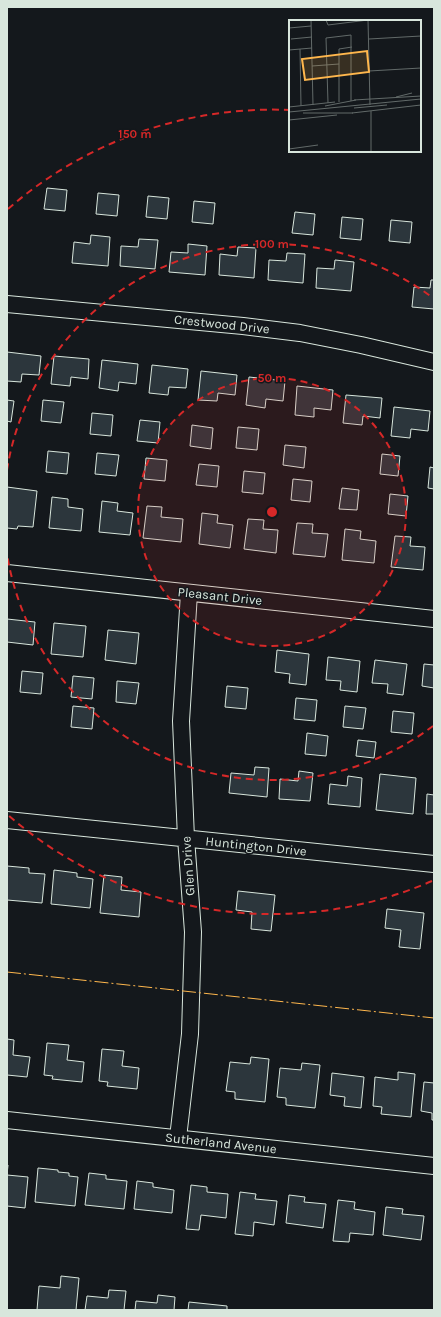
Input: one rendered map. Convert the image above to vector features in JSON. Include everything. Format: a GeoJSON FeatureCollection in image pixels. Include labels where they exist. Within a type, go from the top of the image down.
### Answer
{"type":"FeatureCollection","features":[{"type":"Feature","properties":{"kind":"street","name":"Crestwood Drive"},"geometry":{"type":"LineString","coordinates":[[7,304],[243,326],[300,333],[434,362]]}},
{"type":"Feature","properties":{"kind":"street","name":"Pleasant Drive"},"geometry":{"type":"LineString","coordinates":[[7,573],[434,619]]}},
{"type":"Feature","properties":{"kind":"street","name":"Glen Drive"},"geometry":{"type":"LineString","coordinates":[[178,1138],[190,1034],[192,940],[181,721],[189,593]]}},
{"type":"Feature","properties":{"kind":"street","name":"Huntington Drive"},"geometry":{"type":"LineString","coordinates":[[7,820],[434,864]]}},
{"type":"Feature","properties":{"kind":"street","name":"Sutherland Avenue"},"geometry":{"type":"LineString","coordinates":[[7,1120],[434,1166]]}},
{"type":"Feature","properties":{"kind":"building"},"geometry":{"type":"Polygon","coordinates":[[[47,188],[67,190],[65,211],[44,209],[47,188]]]}},
{"type":"Feature","properties":{"kind":"building"},"geometry":{"type":"Polygon","coordinates":[[[98,193],[119,195],[117,216],[96,214],[98,193]]]}},
{"type":"Feature","properties":{"kind":"building"},"geometry":{"type":"Polygon","coordinates":[[[148,196],[169,198],[167,219],[146,217],[148,196]]]}},
{"type":"Feature","properties":{"kind":"building"},"geometry":{"type":"Polygon","coordinates":[[[194,201],[215,203],[213,224],[192,222],[194,201]]]}},
{"type":"Feature","properties":{"kind":"building"},"geometry":{"type":"Polygon","coordinates":[[[295,212],[315,214],[313,235],[292,233],[295,212]]]}},
{"type":"Feature","properties":{"kind":"building"},"geometry":{"type":"Polygon","coordinates":[[[342,217],[363,219],[361,240],[340,238],[342,217]]]}},
{"type":"Feature","properties":{"kind":"building"},"geometry":{"type":"Polygon","coordinates":[[[391,220],[412,222],[410,243],[389,241],[391,220]]]}},
{"type":"Feature","properties":{"kind":"building"},"geometry":{"type":"Polygon","coordinates":[[[91,235],[110,237],[108,266],[72,263],[74,242],[90,244],[91,235]]]}},
{"type":"Feature","properties":{"kind":"building"},"geometry":{"type":"Polygon","coordinates":[[[139,239],[158,240],[155,269],[120,266],[121,246],[138,247],[139,239]]]}},
{"type":"Feature","properties":{"kind":"building"},"geometry":{"type":"Polygon","coordinates":[[[188,244],[207,246],[205,275],[169,272],[171,252],[188,253],[188,244]]]}},
{"type":"Feature","properties":{"kind":"building"},"geometry":{"type":"Polygon","coordinates":[[[238,247],[256,248],[254,278],[219,275],[220,254],[237,256],[238,247]]]}},
{"type":"Feature","properties":{"kind":"building"},"geometry":{"type":"Polygon","coordinates":[[[287,253],[305,254],[303,283],[268,280],[269,260],[286,261],[287,253]]]}},
{"type":"Feature","properties":{"kind":"building"},"geometry":{"type":"Polygon","coordinates":[[[335,260],[354,262],[351,291],[316,288],[317,268],[334,269],[335,260]]]}},
{"type":"Feature","properties":{"kind":"building"},"geometry":{"type":"Polygon","coordinates":[[[431,280],[434,280],[434,309],[412,307],[414,287],[430,288],[431,280]]]}},
{"type":"Feature","properties":{"kind":"building"},"geometry":{"type":"Polygon","coordinates":[[[7,352],[41,356],[39,375],[22,374],[21,382],[7,381],[7,352]]]}},
{"type":"Feature","properties":{"kind":"building"},"geometry":{"type":"Polygon","coordinates":[[[54,356],[89,359],[88,379],[71,377],[70,386],[51,384],[54,356]]]}},
{"type":"Feature","properties":{"kind":"building"},"geometry":{"type":"Polygon","coordinates":[[[102,360],[138,364],[136,384],[119,382],[118,391],[99,388],[102,360]]]}},
{"type":"Feature","properties":{"kind":"building"},"geometry":{"type":"Polygon","coordinates":[[[152,365],[188,369],[186,388],[169,387],[168,395],[149,393],[152,365]]]}},
{"type":"Feature","properties":{"kind":"building"},"geometry":{"type":"Polygon","coordinates":[[[201,371],[237,375],[235,395],[218,393],[217,401],[198,400],[201,371]]]}},
{"type":"Feature","properties":{"kind":"building"},"geometry":{"type":"Polygon","coordinates":[[[249,377],[285,381],[283,401],[266,399],[265,408],[246,405],[249,377]]]}},
{"type":"Feature","properties":{"kind":"building"},"geometry":{"type":"Polygon","coordinates":[[[297,386],[333,390],[331,410],[314,408],[314,417],[295,415],[297,386]]]}},
{"type":"Feature","properties":{"kind":"building"},"geometry":{"type":"Polygon","coordinates":[[[346,395],[382,398],[380,418],[363,416],[362,425],[343,423],[346,395]]]}},
{"type":"Feature","properties":{"kind":"building"},"geometry":{"type":"Polygon","coordinates":[[[7,400],[14,401],[11,422],[7,421],[7,400]]]}},
{"type":"Feature","properties":{"kind":"building"},"geometry":{"type":"Polygon","coordinates":[[[43,400],[64,402],[61,423],[41,421],[43,400]]]}},
{"type":"Feature","properties":{"kind":"building"},"geometry":{"type":"Polygon","coordinates":[[[394,407],[430,411],[428,431],[411,429],[410,438],[391,436],[394,407]]]}},
{"type":"Feature","properties":{"kind":"building"},"geometry":{"type":"Polygon","coordinates":[[[92,413],[113,415],[111,436],[90,434],[92,413]]]}},
{"type":"Feature","properties":{"kind":"building"},"geometry":{"type":"Polygon","coordinates":[[[140,420],[160,422],[158,443],[137,441],[140,420]]]}},
{"type":"Feature","properties":{"kind":"building"},"geometry":{"type":"Polygon","coordinates":[[[192,425],[213,428],[211,449],[190,446],[192,425]]]}},
{"type":"Feature","properties":{"kind":"building"},"geometry":{"type":"Polygon","coordinates":[[[238,427],[259,429],[257,450],[236,448],[238,427]]]}},
{"type":"Feature","properties":{"kind":"building"},"geometry":{"type":"Polygon","coordinates":[[[285,445],[306,447],[304,468],[283,465],[285,445]]]}},
{"type":"Feature","properties":{"kind":"building"},"geometry":{"type":"Polygon","coordinates":[[[48,451],[69,453],[67,474],[46,472],[48,451]]]}},
{"type":"Feature","properties":{"kind":"building"},"geometry":{"type":"Polygon","coordinates":[[[97,453],[119,455],[116,476],[95,474],[97,453]]]}},
{"type":"Feature","properties":{"kind":"building"},"geometry":{"type":"Polygon","coordinates":[[[382,454],[400,456],[398,476],[380,474],[382,454]]]}},
{"type":"Feature","properties":{"kind":"building"},"geometry":{"type":"Polygon","coordinates":[[[146,458],[167,460],[165,481],[144,479],[146,458]]]}},
{"type":"Feature","properties":{"kind":"building"},"geometry":{"type":"Polygon","coordinates":[[[199,464],[219,466],[217,487],[196,485],[199,464]]]}},
{"type":"Feature","properties":{"kind":"building"},"geometry":{"type":"Polygon","coordinates":[[[430,467],[434,468],[434,489],[428,488],[430,467]]]}},
{"type":"Feature","properties":{"kind":"building"},"geometry":{"type":"Polygon","coordinates":[[[244,471],[265,473],[263,494],[242,492],[244,471]]]}},
{"type":"Feature","properties":{"kind":"building"},"geometry":{"type":"Polygon","coordinates":[[[293,479],[312,481],[310,502],[291,500],[293,479]]]}},
{"type":"Feature","properties":{"kind":"building"},"geometry":{"type":"Polygon","coordinates":[[[7,487],[37,491],[33,527],[18,526],[17,529],[7,528],[7,487]]]}},
{"type":"Feature","properties":{"kind":"building"},"geometry":{"type":"Polygon","coordinates":[[[342,488],[359,490],[357,510],[339,509],[342,488]]]}},
{"type":"Feature","properties":{"kind":"building"},"geometry":{"type":"Polygon","coordinates":[[[390,494],[408,496],[406,516],[388,514],[390,494]]]}},
{"type":"Feature","properties":{"kind":"building"},"geometry":{"type":"Polygon","coordinates":[[[52,497],[68,499],[68,507],[83,509],[81,531],[49,528],[52,497]]]}},
{"type":"Feature","properties":{"kind":"building"},"geometry":{"type":"Polygon","coordinates":[[[102,501],[118,503],[117,511],[133,513],[130,535],[99,532],[102,501]]]}},
{"type":"Feature","properties":{"kind":"building"},"geometry":{"type":"Polygon","coordinates":[[[147,506],[162,507],[161,517],[183,519],[181,542],[143,538],[147,506]]]}},
{"type":"Feature","properties":{"kind":"building"},"geometry":{"type":"Polygon","coordinates":[[[202,513],[218,515],[217,523],[233,525],[230,548],[199,544],[202,513]]]}},
{"type":"Feature","properties":{"kind":"building"},"geometry":{"type":"Polygon","coordinates":[[[248,519],[264,520],[263,529],[278,530],[276,553],[244,549],[248,519]]]}},
{"type":"Feature","properties":{"kind":"building"},"geometry":{"type":"Polygon","coordinates":[[[297,523],[313,524],[312,533],[328,534],[325,557],[293,554],[297,523]]]}},
{"type":"Feature","properties":{"kind":"building"},"geometry":{"type":"Polygon","coordinates":[[[345,529],[361,531],[360,539],[376,541],[374,563],[342,560],[345,529]]]}},
{"type":"Feature","properties":{"kind":"building"},"geometry":{"type":"Polygon","coordinates":[[[395,536],[411,537],[410,546],[425,547],[423,570],[391,567],[395,536]]]}},
{"type":"Feature","properties":{"kind":"building"},"geometry":{"type":"Polygon","coordinates":[[[7,619],[35,622],[33,645],[7,642],[7,619]]]}},
{"type":"Feature","properties":{"kind":"building"},"geometry":{"type":"Polygon","coordinates":[[[54,623],[86,626],[83,657],[51,654],[54,623]]]}},
{"type":"Feature","properties":{"kind":"building"},"geometry":{"type":"Polygon","coordinates":[[[108,630],[139,633],[136,664],[105,660],[108,630]]]}},
{"type":"Feature","properties":{"kind":"building"},"geometry":{"type":"Polygon","coordinates":[[[277,650],[309,654],[306,685],[289,683],[290,674],[275,672],[277,650]]]}},
{"type":"Feature","properties":{"kind":"building"},"geometry":{"type":"Polygon","coordinates":[[[328,657],[360,661],[357,692],[340,690],[341,681],[326,680],[328,657]]]}},
{"type":"Feature","properties":{"kind":"building"},"geometry":{"type":"Polygon","coordinates":[[[375,660],[407,664],[403,695],[387,693],[388,684],[372,683],[375,660]]]}},
{"type":"Feature","properties":{"kind":"building"},"geometry":{"type":"Polygon","coordinates":[[[424,664],[434,665],[434,688],[422,686],[424,664]]]}},
{"type":"Feature","properties":{"kind":"building"},"geometry":{"type":"Polygon","coordinates":[[[22,671],[43,673],[41,694],[20,692],[22,671]]]}},
{"type":"Feature","properties":{"kind":"building"},"geometry":{"type":"Polygon","coordinates":[[[73,676],[94,678],[92,699],[71,697],[73,676]]]}},
{"type":"Feature","properties":{"kind":"building"},"geometry":{"type":"Polygon","coordinates":[[[117,681],[139,683],[136,704],[116,702],[117,681]]]}},
{"type":"Feature","properties":{"kind":"building"},"geometry":{"type":"Polygon","coordinates":[[[227,686],[248,688],[246,709],[225,707],[227,686]]]}},
{"type":"Feature","properties":{"kind":"building"},"geometry":{"type":"Polygon","coordinates":[[[296,698],[317,700],[315,721],[294,719],[296,698]]]}},
{"type":"Feature","properties":{"kind":"building"},"geometry":{"type":"Polygon","coordinates":[[[73,706],[94,708],[92,729],[71,727],[73,706]]]}},
{"type":"Feature","properties":{"kind":"building"},"geometry":{"type":"Polygon","coordinates":[[[345,706],[366,708],[363,729],[343,727],[345,706]]]}},
{"type":"Feature","properties":{"kind":"building"},"geometry":{"type":"Polygon","coordinates":[[[393,711],[414,713],[412,734],[391,732],[393,711]]]}},
{"type":"Feature","properties":{"kind":"building"},"geometry":{"type":"Polygon","coordinates":[[[307,733],[328,736],[326,756],[305,754],[307,733]]]}},
{"type":"Feature","properties":{"kind":"building"},"geometry":{"type":"Polygon","coordinates":[[[358,740],[376,742],[374,758],[356,756],[358,740]]]}},
{"type":"Feature","properties":{"kind":"building"},"geometry":{"type":"Polygon","coordinates":[[[255,767],[269,768],[267,797],[229,793],[231,773],[254,775],[255,767]]]}},
{"type":"Feature","properties":{"kind":"building"},"geometry":{"type":"Polygon","coordinates":[[[299,771],[313,773],[310,801],[279,799],[280,779],[298,781],[299,771]]]}},
{"type":"Feature","properties":{"kind":"building"},"geometry":{"type":"Polygon","coordinates":[[[380,774],[416,778],[413,814],[376,810],[380,774]]]}},
{"type":"Feature","properties":{"kind":"building"},"geometry":{"type":"Polygon","coordinates":[[[348,776],[362,778],[360,807],[328,804],[330,784],[347,786],[348,776]]]}},
{"type":"Feature","properties":{"kind":"building"},"geometry":{"type":"Polygon","coordinates":[[[427,794],[434,795],[434,814],[426,814],[427,794]]]}},
{"type":"Feature","properties":{"kind":"building"},"geometry":{"type":"Polygon","coordinates":[[[7,866],[29,868],[29,873],[45,874],[42,903],[7,900],[7,866]]]}},
{"type":"Feature","properties":{"kind":"building"},"geometry":{"type":"Polygon","coordinates":[[[54,870],[77,873],[77,877],[93,879],[90,908],[51,904],[54,870]]]}},
{"type":"Feature","properties":{"kind":"building"},"geometry":{"type":"Polygon","coordinates":[[[104,875],[122,877],[121,890],[141,892],[139,917],[100,913],[104,875]]]}},
{"type":"Feature","properties":{"kind":"building"},"geometry":{"type":"Polygon","coordinates":[[[238,891],[275,895],[271,931],[251,929],[252,912],[236,910],[238,891]]]}},
{"type":"Feature","properties":{"kind":"building"},"geometry":{"type":"Polygon","coordinates":[[[387,909],[424,913],[420,949],[399,947],[401,930],[385,928],[387,909]]]}},
{"type":"Feature","properties":{"kind":"building"},"geometry":{"type":"Polygon","coordinates":[[[7,1039],[14,1040],[13,1055],[30,1057],[27,1077],[7,1075],[7,1039]]]}},
{"type":"Feature","properties":{"kind":"building"},"geometry":{"type":"Polygon","coordinates":[[[47,1043],[69,1045],[67,1060],[84,1062],[82,1082],[52,1079],[53,1076],[44,1075],[47,1043]]]}},
{"type":"Feature","properties":{"kind":"building"},"geometry":{"type":"Polygon","coordinates":[[[102,1049],[124,1051],[122,1066],[139,1068],[137,1089],[107,1086],[108,1082],[99,1081],[102,1049]]]}},
{"type":"Feature","properties":{"kind":"building"},"geometry":{"type":"Polygon","coordinates":[[[251,1057],[269,1059],[265,1102],[235,1099],[235,1092],[226,1091],[230,1062],[250,1064],[251,1057]]]}},
{"type":"Feature","properties":{"kind":"building"},"geometry":{"type":"Polygon","coordinates":[[[302,1063],[320,1065],[315,1108],[286,1105],[286,1098],[277,1097],[280,1068],[301,1070],[302,1063]]]}},
{"type":"Feature","properties":{"kind":"building"},"geometry":{"type":"Polygon","coordinates":[[[398,1072],[415,1074],[411,1117],[381,1114],[382,1107],[373,1106],[375,1077],[398,1080],[398,1072]]]}},
{"type":"Feature","properties":{"kind":"building"},"geometry":{"type":"Polygon","coordinates":[[[332,1073],[364,1077],[361,1108],[344,1106],[345,1097],[330,1095],[332,1073]]]}},
{"type":"Feature","properties":{"kind":"building"},"geometry":{"type":"Polygon","coordinates":[[[424,1082],[434,1083],[434,1120],[432,1120],[432,1113],[421,1111],[424,1082]]]}},
{"type":"Feature","properties":{"kind":"building"},"geometry":{"type":"Polygon","coordinates":[[[38,1168],[58,1170],[58,1172],[69,1173],[69,1176],[78,1177],[75,1206],[35,1202],[38,1168]]]}},
{"type":"Feature","properties":{"kind":"building"},"geometry":{"type":"Polygon","coordinates":[[[89,1173],[106,1175],[106,1179],[127,1181],[124,1209],[85,1205],[89,1173]]]}},
{"type":"Feature","properties":{"kind":"building"},"geometry":{"type":"Polygon","coordinates":[[[7,1175],[28,1177],[25,1208],[7,1206],[7,1175]]]}},
{"type":"Feature","properties":{"kind":"building"},"geometry":{"type":"Polygon","coordinates":[[[137,1181],[153,1183],[153,1187],[174,1190],[172,1213],[134,1209],[137,1181]]]}},
{"type":"Feature","properties":{"kind":"building"},"geometry":{"type":"Polygon","coordinates":[[[191,1185],[207,1187],[207,1192],[228,1194],[226,1218],[201,1215],[199,1230],[186,1229],[191,1185]]]}},
{"type":"Feature","properties":{"kind":"building"},"geometry":{"type":"Polygon","coordinates":[[[240,1192],[256,1194],[255,1199],[277,1201],[274,1225],[254,1222],[253,1236],[235,1234],[240,1192]]]}},
{"type":"Feature","properties":{"kind":"building"},"geometry":{"type":"Polygon","coordinates":[[[289,1195],[305,1197],[304,1202],[326,1204],[323,1228],[286,1223],[289,1195]]]}},
{"type":"Feature","properties":{"kind":"building"},"geometry":{"type":"Polygon","coordinates":[[[338,1200],[355,1202],[354,1209],[375,1212],[373,1235],[350,1233],[349,1242],[333,1241],[338,1200]]]}},
{"type":"Feature","properties":{"kind":"building"},"geometry":{"type":"Polygon","coordinates":[[[386,1207],[403,1209],[402,1214],[424,1216],[421,1240],[383,1235],[386,1207]]]}},
{"type":"Feature","properties":{"kind":"building"},"geometry":{"type":"Polygon","coordinates":[[[61,1276],[79,1278],[76,1310],[37,1310],[39,1286],[60,1288],[61,1276]]]}},
{"type":"Feature","properties":{"kind":"building"},"geometry":{"type":"Polygon","coordinates":[[[109,1290],[126,1291],[124,1310],[85,1310],[87,1296],[108,1298],[109,1290]]]}},
{"type":"Feature","properties":{"kind":"building"},"geometry":{"type":"Polygon","coordinates":[[[158,1295],[175,1297],[174,1310],[135,1310],[136,1301],[157,1303],[158,1295]]]}},
{"type":"Feature","properties":{"kind":"building"},"geometry":{"type":"Polygon","coordinates":[[[189,1302],[227,1306],[227,1310],[188,1310],[189,1302]]]}},
{"type":"Feature","properties":{"kind":"power"},"geometry":{"type":"LineString","coordinates":[[7,972],[434,1018]]}}]}
